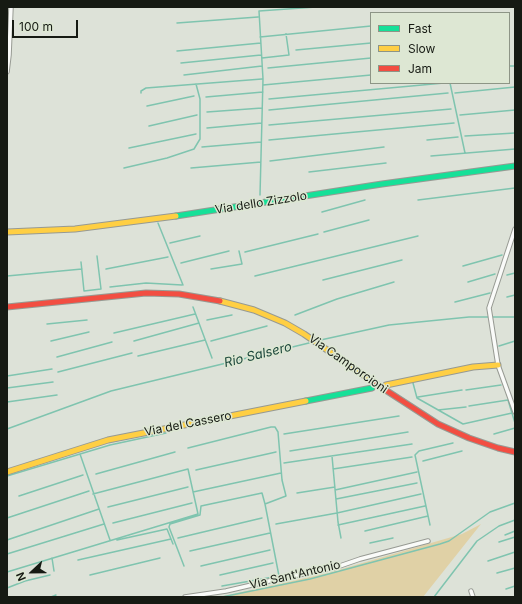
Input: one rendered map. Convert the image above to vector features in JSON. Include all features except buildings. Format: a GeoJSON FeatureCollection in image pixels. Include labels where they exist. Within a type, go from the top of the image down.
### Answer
{"type":"FeatureCollection","features":[{"type":"Feature","properties":{"kind":"street"},"geometry":{"type":"LineString","coordinates":[[7,72],[11,7]]}},
{"type":"Feature","properties":{"kind":"street","name":"Via dello Zizzolo"},"geometry":{"type":"LineString","coordinates":[[7,232],[75,229],[155,220],[382,184],[515,166]]}},
{"type":"Feature","properties":{"kind":"street"},"geometry":{"type":"LineString","coordinates":[[515,229],[489,305],[498,365],[515,412]]}},
{"type":"Feature","properties":{"kind":"street","name":"Via Camporcioni"},"geometry":{"type":"LineString","coordinates":[[7,307],[146,293],[179,294],[214,299],[254,310],[285,323],[304,334],[372,381],[385,387],[421,414],[463,435],[498,448],[515,452]]}},
{"type":"Feature","properties":{"kind":"street"},"geometry":{"type":"LineString","coordinates":[[385,387],[473,367],[498,365]]}},
{"type":"Feature","properties":{"kind":"street","name":"Via del Cassero"},"geometry":{"type":"LineString","coordinates":[[7,472],[108,440],[372,388]]}},
{"type":"Feature","properties":{"kind":"street","name":"Via Sant'Antonio"},"geometry":{"type":"LineString","coordinates":[[185,597],[226,591],[334,568],[360,559],[428,541]]}},
{"type":"Feature","properties":{"kind":"street"},"geometry":{"type":"LineString","coordinates":[[471,591],[473,597]]}},
{"type":"Feature","properties":{"kind":"shaded area"},"geometry":{"type":"Polygon","coordinates":[[[481,524],[423,597],[219,597],[328,573],[462,534],[481,524]]]}},
{"type":"Feature","properties":{"kind":"waterway"},"geometry":{"type":"LineString","coordinates":[[260,195],[263,79],[259,11],[316,7]]}},
{"type":"Feature","properties":{"kind":"waterway"},"geometry":{"type":"LineString","coordinates":[[177,23],[258,17]]}},
{"type":"Feature","properties":{"kind":"waterway"},"geometry":{"type":"LineString","coordinates":[[260,37],[370,26]]}},
{"type":"Feature","properties":{"kind":"waterway"},"geometry":{"type":"LineString","coordinates":[[262,58],[289,55],[286,34]]}},
{"type":"Feature","properties":{"kind":"waterway"},"geometry":{"type":"LineString","coordinates":[[177,51],[261,43]]}},
{"type":"Feature","properties":{"kind":"waterway"},"geometry":{"type":"LineString","coordinates":[[296,50],[370,43]]}},
{"type":"Feature","properties":{"kind":"waterway"},"geometry":{"type":"LineString","coordinates":[[181,63],[261,55]]}},
{"type":"Feature","properties":{"kind":"waterway"},"geometry":{"type":"LineString","coordinates":[[268,68],[370,58]]}},
{"type":"Feature","properties":{"kind":"waterway"},"geometry":{"type":"LineString","coordinates":[[184,75],[262,66]]}},
{"type":"Feature","properties":{"kind":"waterway"},"geometry":{"type":"LineString","coordinates":[[510,66],[515,66]]}},
{"type":"Feature","properties":{"kind":"waterway"},"geometry":{"type":"LineString","coordinates":[[263,85],[370,75]]}},
{"type":"Feature","properties":{"kind":"waterway"},"geometry":{"type":"LineString","coordinates":[[141,93],[141,91],[146,88],[262,79]]}},
{"type":"Feature","properties":{"kind":"waterway"},"geometry":{"type":"LineString","coordinates":[[124,168],[167,158],[194,149],[200,139],[200,99],[196,84]]}},
{"type":"Feature","properties":{"kind":"waterway"},"geometry":{"type":"LineString","coordinates":[[269,99],[433,84]]}},
{"type":"Feature","properties":{"kind":"waterway"},"geometry":{"type":"LineString","coordinates":[[450,84],[465,153]]}},
{"type":"Feature","properties":{"kind":"waterway"},"geometry":{"type":"LineString","coordinates":[[455,93],[515,87]]}},
{"type":"Feature","properties":{"kind":"waterway"},"geometry":{"type":"LineString","coordinates":[[206,97],[263,92]]}},
{"type":"Feature","properties":{"kind":"waterway"},"geometry":{"type":"LineString","coordinates":[[269,110],[448,93]]}},
{"type":"Feature","properties":{"kind":"waterway"},"geometry":{"type":"LineString","coordinates":[[147,106],[194,96]]}},
{"type":"Feature","properties":{"kind":"waterway"},"geometry":{"type":"LineString","coordinates":[[207,112],[262,108]]}},
{"type":"Feature","properties":{"kind":"waterway"},"geometry":{"type":"LineString","coordinates":[[269,125],[451,109]]}},
{"type":"Feature","properties":{"kind":"waterway"},"geometry":{"type":"LineString","coordinates":[[460,115],[515,110]]}},
{"type":"Feature","properties":{"kind":"waterway"},"geometry":{"type":"LineString","coordinates":[[149,126],[197,115]]}},
{"type":"Feature","properties":{"kind":"waterway"},"geometry":{"type":"LineString","coordinates":[[207,128],[262,123]]}},
{"type":"Feature","properties":{"kind":"waterway"},"geometry":{"type":"LineString","coordinates":[[269,140],[454,123]]}},
{"type":"Feature","properties":{"kind":"waterway"},"geometry":{"type":"LineString","coordinates":[[465,136],[515,133]]}},
{"type":"Feature","properties":{"kind":"waterway"},"geometry":{"type":"LineString","coordinates":[[129,148],[196,134]]}},
{"type":"Feature","properties":{"kind":"waterway"},"geometry":{"type":"LineString","coordinates":[[427,140],[458,137]]}},
{"type":"Feature","properties":{"kind":"waterway"},"geometry":{"type":"LineString","coordinates":[[202,147],[261,142]]}},
{"type":"Feature","properties":{"kind":"waterway"},"geometry":{"type":"LineString","coordinates":[[270,161],[384,147]]}},
{"type":"Feature","properties":{"kind":"waterway"},"geometry":{"type":"LineString","coordinates":[[431,156],[515,149]]}},
{"type":"Feature","properties":{"kind":"waterway"},"geometry":{"type":"LineString","coordinates":[[191,168],[261,162]]}},
{"type":"Feature","properties":{"kind":"waterway"},"geometry":{"type":"LineString","coordinates":[[309,172],[386,163]]}},
{"type":"Feature","properties":{"kind":"waterway"},"geometry":{"type":"LineString","coordinates":[[418,200],[515,188]]}},
{"type":"Feature","properties":{"kind":"waterway"},"geometry":{"type":"LineString","coordinates":[[322,212],[365,200]]}},
{"type":"Feature","properties":{"kind":"waterway"},"geometry":{"type":"LineString","coordinates":[[324,232],[369,220]]}},
{"type":"Feature","properties":{"kind":"waterway"},"geometry":{"type":"LineString","coordinates":[[158,223],[183,285]]}},
{"type":"Feature","properties":{"kind":"waterway"},"geometry":{"type":"LineString","coordinates":[[245,252],[318,234]]}},
{"type":"Feature","properties":{"kind":"waterway"},"geometry":{"type":"LineString","coordinates":[[170,243],[200,236]]}},
{"type":"Feature","properties":{"kind":"waterway"},"geometry":{"type":"LineString","coordinates":[[255,276],[418,236]]}},
{"type":"Feature","properties":{"kind":"waterway"},"geometry":{"type":"LineString","coordinates":[[181,263],[229,251]]}},
{"type":"Feature","properties":{"kind":"waterway"},"geometry":{"type":"LineString","coordinates":[[211,269],[242,264],[239,251]]}},
{"type":"Feature","properties":{"kind":"waterway"},"geometry":{"type":"LineString","coordinates":[[463,266],[502,255]]}},
{"type":"Feature","properties":{"kind":"waterway"},"geometry":{"type":"LineString","coordinates":[[81,262],[84,291],[101,289],[97,256]]}},
{"type":"Feature","properties":{"kind":"waterway"},"geometry":{"type":"LineString","coordinates":[[106,269],[168,257]]}},
{"type":"Feature","properties":{"kind":"waterway"},"geometry":{"type":"LineString","coordinates":[[323,280],[402,260]]}},
{"type":"Feature","properties":{"kind":"waterway"},"geometry":{"type":"LineString","coordinates":[[7,276],[82,269]]}},
{"type":"Feature","properties":{"kind":"waterway"},"geometry":{"type":"LineString","coordinates":[[507,275],[515,273]]}},
{"type":"Feature","properties":{"kind":"waterway"},"geometry":{"type":"LineString","coordinates":[[468,282],[495,274]]}},
{"type":"Feature","properties":{"kind":"waterway"},"geometry":{"type":"LineString","coordinates":[[295,315],[337,299],[394,282]]}},
{"type":"Feature","properties":{"kind":"waterway"},"geometry":{"type":"LineString","coordinates":[[110,287],[146,283],[182,285]]}},
{"type":"Feature","properties":{"kind":"waterway"},"geometry":{"type":"LineString","coordinates":[[455,302],[490,293]]}},
{"type":"Feature","properties":{"kind":"waterway"},"geometry":{"type":"LineString","coordinates":[[507,297],[515,295]]}},
{"type":"Feature","properties":{"kind":"waterway"},"geometry":{"type":"LineString","coordinates":[[193,307],[212,358]]}},
{"type":"Feature","properties":{"kind":"waterway"},"geometry":{"type":"LineString","coordinates":[[114,333],[195,314]]}},
{"type":"Feature","properties":{"kind":"waterway"},"geometry":{"type":"LineString","coordinates":[[207,320],[232,315]]}},
{"type":"Feature","properties":{"kind":"waterway","name":"Rio Salsero"},"geometry":{"type":"LineString","coordinates":[[316,341],[389,325],[469,317],[515,317]]}},
{"type":"Feature","properties":{"kind":"waterway"},"geometry":{"type":"LineString","coordinates":[[47,324],[87,320]]}},
{"type":"Feature","properties":{"kind":"waterway"},"geometry":{"type":"LineString","coordinates":[[134,341],[199,323]]}},
{"type":"Feature","properties":{"kind":"waterway"},"geometry":{"type":"LineString","coordinates":[[211,341],[267,326]]}},
{"type":"Feature","properties":{"kind":"waterway"},"geometry":{"type":"LineString","coordinates":[[51,341],[89,332]]}},
{"type":"Feature","properties":{"kind":"waterway"},"geometry":{"type":"LineString","coordinates":[[138,356],[205,340]]}},
{"type":"Feature","properties":{"kind":"waterway"},"geometry":{"type":"LineString","coordinates":[[499,346],[515,341]]}},
{"type":"Feature","properties":{"kind":"waterway"},"geometry":{"type":"LineString","coordinates":[[57,357],[112,342]]}},
{"type":"Feature","properties":{"kind":"waterway","name":"Rio Salsero"},"geometry":{"type":"LineString","coordinates":[[7,429],[111,391],[313,342]]}},
{"type":"Feature","properties":{"kind":"waterway"},"geometry":{"type":"LineString","coordinates":[[58,372],[132,353]]}},
{"type":"Feature","properties":{"kind":"waterway"},"geometry":{"type":"LineString","coordinates":[[7,376],[52,369]]}},
{"type":"Feature","properties":{"kind":"waterway"},"geometry":{"type":"LineString","coordinates":[[7,388],[53,382]]}},
{"type":"Feature","properties":{"kind":"waterway"},"geometry":{"type":"LineString","coordinates":[[413,383],[417,398],[463,424],[512,413]]}},
{"type":"Feature","properties":{"kind":"waterway"},"geometry":{"type":"LineString","coordinates":[[466,390],[501,385]]}},
{"type":"Feature","properties":{"kind":"waterway"},"geometry":{"type":"LineString","coordinates":[[418,397],[462,390]]}},
{"type":"Feature","properties":{"kind":"waterway"},"geometry":{"type":"LineString","coordinates":[[7,402],[57,395]]}},
{"type":"Feature","properties":{"kind":"waterway"},"geometry":{"type":"LineString","coordinates":[[469,406],[508,400],[515,423]]}},
{"type":"Feature","properties":{"kind":"waterway"},"geometry":{"type":"LineString","coordinates":[[438,410],[466,407]]}},
{"type":"Feature","properties":{"kind":"waterway"},"geometry":{"type":"LineString","coordinates":[[284,434],[399,416]]}},
{"type":"Feature","properties":{"kind":"waterway"},"geometry":{"type":"LineString","coordinates":[[188,448],[271,427],[275,427],[278,432],[282,480],[286,496],[265,504],[279,576],[222,586]]}},
{"type":"Feature","properties":{"kind":"waterway"},"geometry":{"type":"LineString","coordinates":[[494,434],[515,428]]}},
{"type":"Feature","properties":{"kind":"waterway"},"geometry":{"type":"LineString","coordinates":[[290,451],[408,432]]}},
{"type":"Feature","properties":{"kind":"waterway"},"geometry":{"type":"LineString","coordinates":[[7,476],[110,445],[166,433]]}},
{"type":"Feature","properties":{"kind":"waterway"},"geometry":{"type":"LineString","coordinates":[[430,525],[415,455],[419,451],[453,443]]}},
{"type":"Feature","properties":{"kind":"waterway"},"geometry":{"type":"LineString","coordinates":[[284,463],[412,444]]}},
{"type":"Feature","properties":{"kind":"waterway"},"geometry":{"type":"LineString","coordinates":[[423,461],[462,451]]}},
{"type":"Feature","properties":{"kind":"waterway"},"geometry":{"type":"LineString","coordinates":[[96,474],[175,452]]}},
{"type":"Feature","properties":{"kind":"waterway"},"geometry":{"type":"LineString","coordinates":[[196,470],[276,452]]}},
{"type":"Feature","properties":{"kind":"waterway"},"geometry":{"type":"LineString","coordinates":[[80,454],[110,540]]}},
{"type":"Feature","properties":{"kind":"waterway"},"geometry":{"type":"LineString","coordinates":[[332,456],[338,522],[341,538]]}},
{"type":"Feature","properties":{"kind":"waterway"},"geometry":{"type":"LineString","coordinates":[[333,469],[412,457]]}},
{"type":"Feature","properties":{"kind":"waterway"},"geometry":{"type":"LineString","coordinates":[[7,572],[198,514],[188,469],[93,494]]}},
{"type":"Feature","properties":{"kind":"waterway"},"geometry":{"type":"LineString","coordinates":[[335,490],[417,472]]}},
{"type":"Feature","properties":{"kind":"waterway"},"geometry":{"type":"LineString","coordinates":[[193,492],[281,473]]}},
{"type":"Feature","properties":{"kind":"waterway"},"geometry":{"type":"LineString","coordinates":[[19,496],[83,475]]}},
{"type":"Feature","properties":{"kind":"waterway"},"geometry":{"type":"LineString","coordinates":[[336,499],[417,483]]}},
{"type":"Feature","properties":{"kind":"waterway"},"geometry":{"type":"LineString","coordinates":[[108,507],[188,487]]}},
{"type":"Feature","properties":{"kind":"waterway"},"geometry":{"type":"LineString","coordinates":[[297,493],[335,487]]}},
{"type":"Feature","properties":{"kind":"waterway"},"geometry":{"type":"LineString","coordinates":[[7,518],[89,491]]}},
{"type":"Feature","properties":{"kind":"waterway"},"geometry":{"type":"LineString","coordinates":[[184,566],[169,527],[170,524],[200,515],[201,506],[262,493],[265,504]]}},
{"type":"Feature","properties":{"kind":"waterway"},"geometry":{"type":"LineString","coordinates":[[276,524],[337,513],[421,494]]}},
{"type":"Feature","properties":{"kind":"waterway"},"geometry":{"type":"LineString","coordinates":[[113,523],[192,503]]}},
{"type":"Feature","properties":{"kind":"waterway"},"geometry":{"type":"LineString","coordinates":[[222,597],[310,579],[440,544],[449,541],[490,512],[515,503]]}},
{"type":"Feature","properties":{"kind":"waterway"},"geometry":{"type":"LineString","coordinates":[[338,525],[425,506]]}},
{"type":"Feature","properties":{"kind":"waterway"},"geometry":{"type":"LineString","coordinates":[[7,540],[99,509]]}},
{"type":"Feature","properties":{"kind":"waterway"},"geometry":{"type":"LineString","coordinates":[[365,531],[428,516]]}},
{"type":"Feature","properties":{"kind":"waterway"},"geometry":{"type":"LineString","coordinates":[[178,538],[262,518]]}},
{"type":"Feature","properties":{"kind":"waterway"},"geometry":{"type":"LineString","coordinates":[[434,597],[477,541],[499,526],[515,520]]}},
{"type":"Feature","properties":{"kind":"waterway"},"geometry":{"type":"LineString","coordinates":[[7,554],[104,524]]}},
{"type":"Feature","properties":{"kind":"waterway"},"geometry":{"type":"LineString","coordinates":[[117,540],[167,529],[173,544]]}},
{"type":"Feature","properties":{"kind":"waterway"},"geometry":{"type":"LineString","coordinates":[[505,535],[515,531]]}},
{"type":"Feature","properties":{"kind":"waterway"},"geometry":{"type":"LineString","coordinates":[[190,551],[270,533]]}},
{"type":"Feature","properties":{"kind":"waterway"},"geometry":{"type":"LineString","coordinates":[[499,542],[515,537]]}},
{"type":"Feature","properties":{"kind":"waterway"},"geometry":{"type":"LineString","coordinates":[[370,543],[393,538]]}},
{"type":"Feature","properties":{"kind":"waterway"},"geometry":{"type":"LineString","coordinates":[[78,560],[171,539]]}},
{"type":"Feature","properties":{"kind":"waterway"},"geometry":{"type":"LineString","coordinates":[[201,566],[270,550]]}},
{"type":"Feature","properties":{"kind":"waterway"},"geometry":{"type":"LineString","coordinates":[[488,561],[515,552]]}},
{"type":"Feature","properties":{"kind":"waterway"},"geometry":{"type":"LineString","coordinates":[[52,558],[54,571]]}},
{"type":"Feature","properties":{"kind":"waterway"},"geometry":{"type":"LineString","coordinates":[[90,575],[160,558]]}},
{"type":"Feature","properties":{"kind":"waterway"},"geometry":{"type":"LineString","coordinates":[[220,575],[273,563]]}},
{"type":"Feature","properties":{"kind":"waterway"},"geometry":{"type":"LineString","coordinates":[[497,573],[515,568]]}},
{"type":"Feature","properties":{"kind":"waterway"},"geometry":{"type":"LineString","coordinates":[[7,588],[25,581],[50,575]]}},
{"type":"Feature","properties":{"kind":"waterway"},"geometry":{"type":"LineString","coordinates":[[506,589],[515,586]]}},
{"type":"Feature","properties":{"kind":"waterway"},"geometry":{"type":"LineString","coordinates":[[51,597],[56,595]]}},
{"type":"Feature","properties":{"kind":"traffic: fast"},"geometry":{"type":"LineString","coordinates":[[176,216],[382,184],[515,166]]}},
{"type":"Feature","properties":{"kind":"traffic: fast"},"geometry":{"type":"LineString","coordinates":[[306,401],[372,388]]}},
{"type":"Feature","properties":{"kind":"traffic: slow"},"geometry":{"type":"LineString","coordinates":[[7,232],[75,229],[176,216]]}},
{"type":"Feature","properties":{"kind":"traffic: slow"},"geometry":{"type":"LineString","coordinates":[[220,301],[254,310],[285,323],[304,334],[372,381]]}},
{"type":"Feature","properties":{"kind":"traffic: slow"},"geometry":{"type":"LineString","coordinates":[[386,385],[473,367],[498,365]]}},
{"type":"Feature","properties":{"kind":"traffic: slow"},"geometry":{"type":"LineString","coordinates":[[7,472],[108,440],[306,401]]}},
{"type":"Feature","properties":{"kind":"traffic: jam"},"geometry":{"type":"LineString","coordinates":[[7,307],[146,293],[179,294],[220,301]]}},
{"type":"Feature","properties":{"kind":"traffic: jam"},"geometry":{"type":"LineString","coordinates":[[372,381],[384,389]]}},
{"type":"Feature","properties":{"kind":"traffic: jam"},"geometry":{"type":"LineString","coordinates":[[384,389],[438,424],[469,438],[515,452]]}}]}
